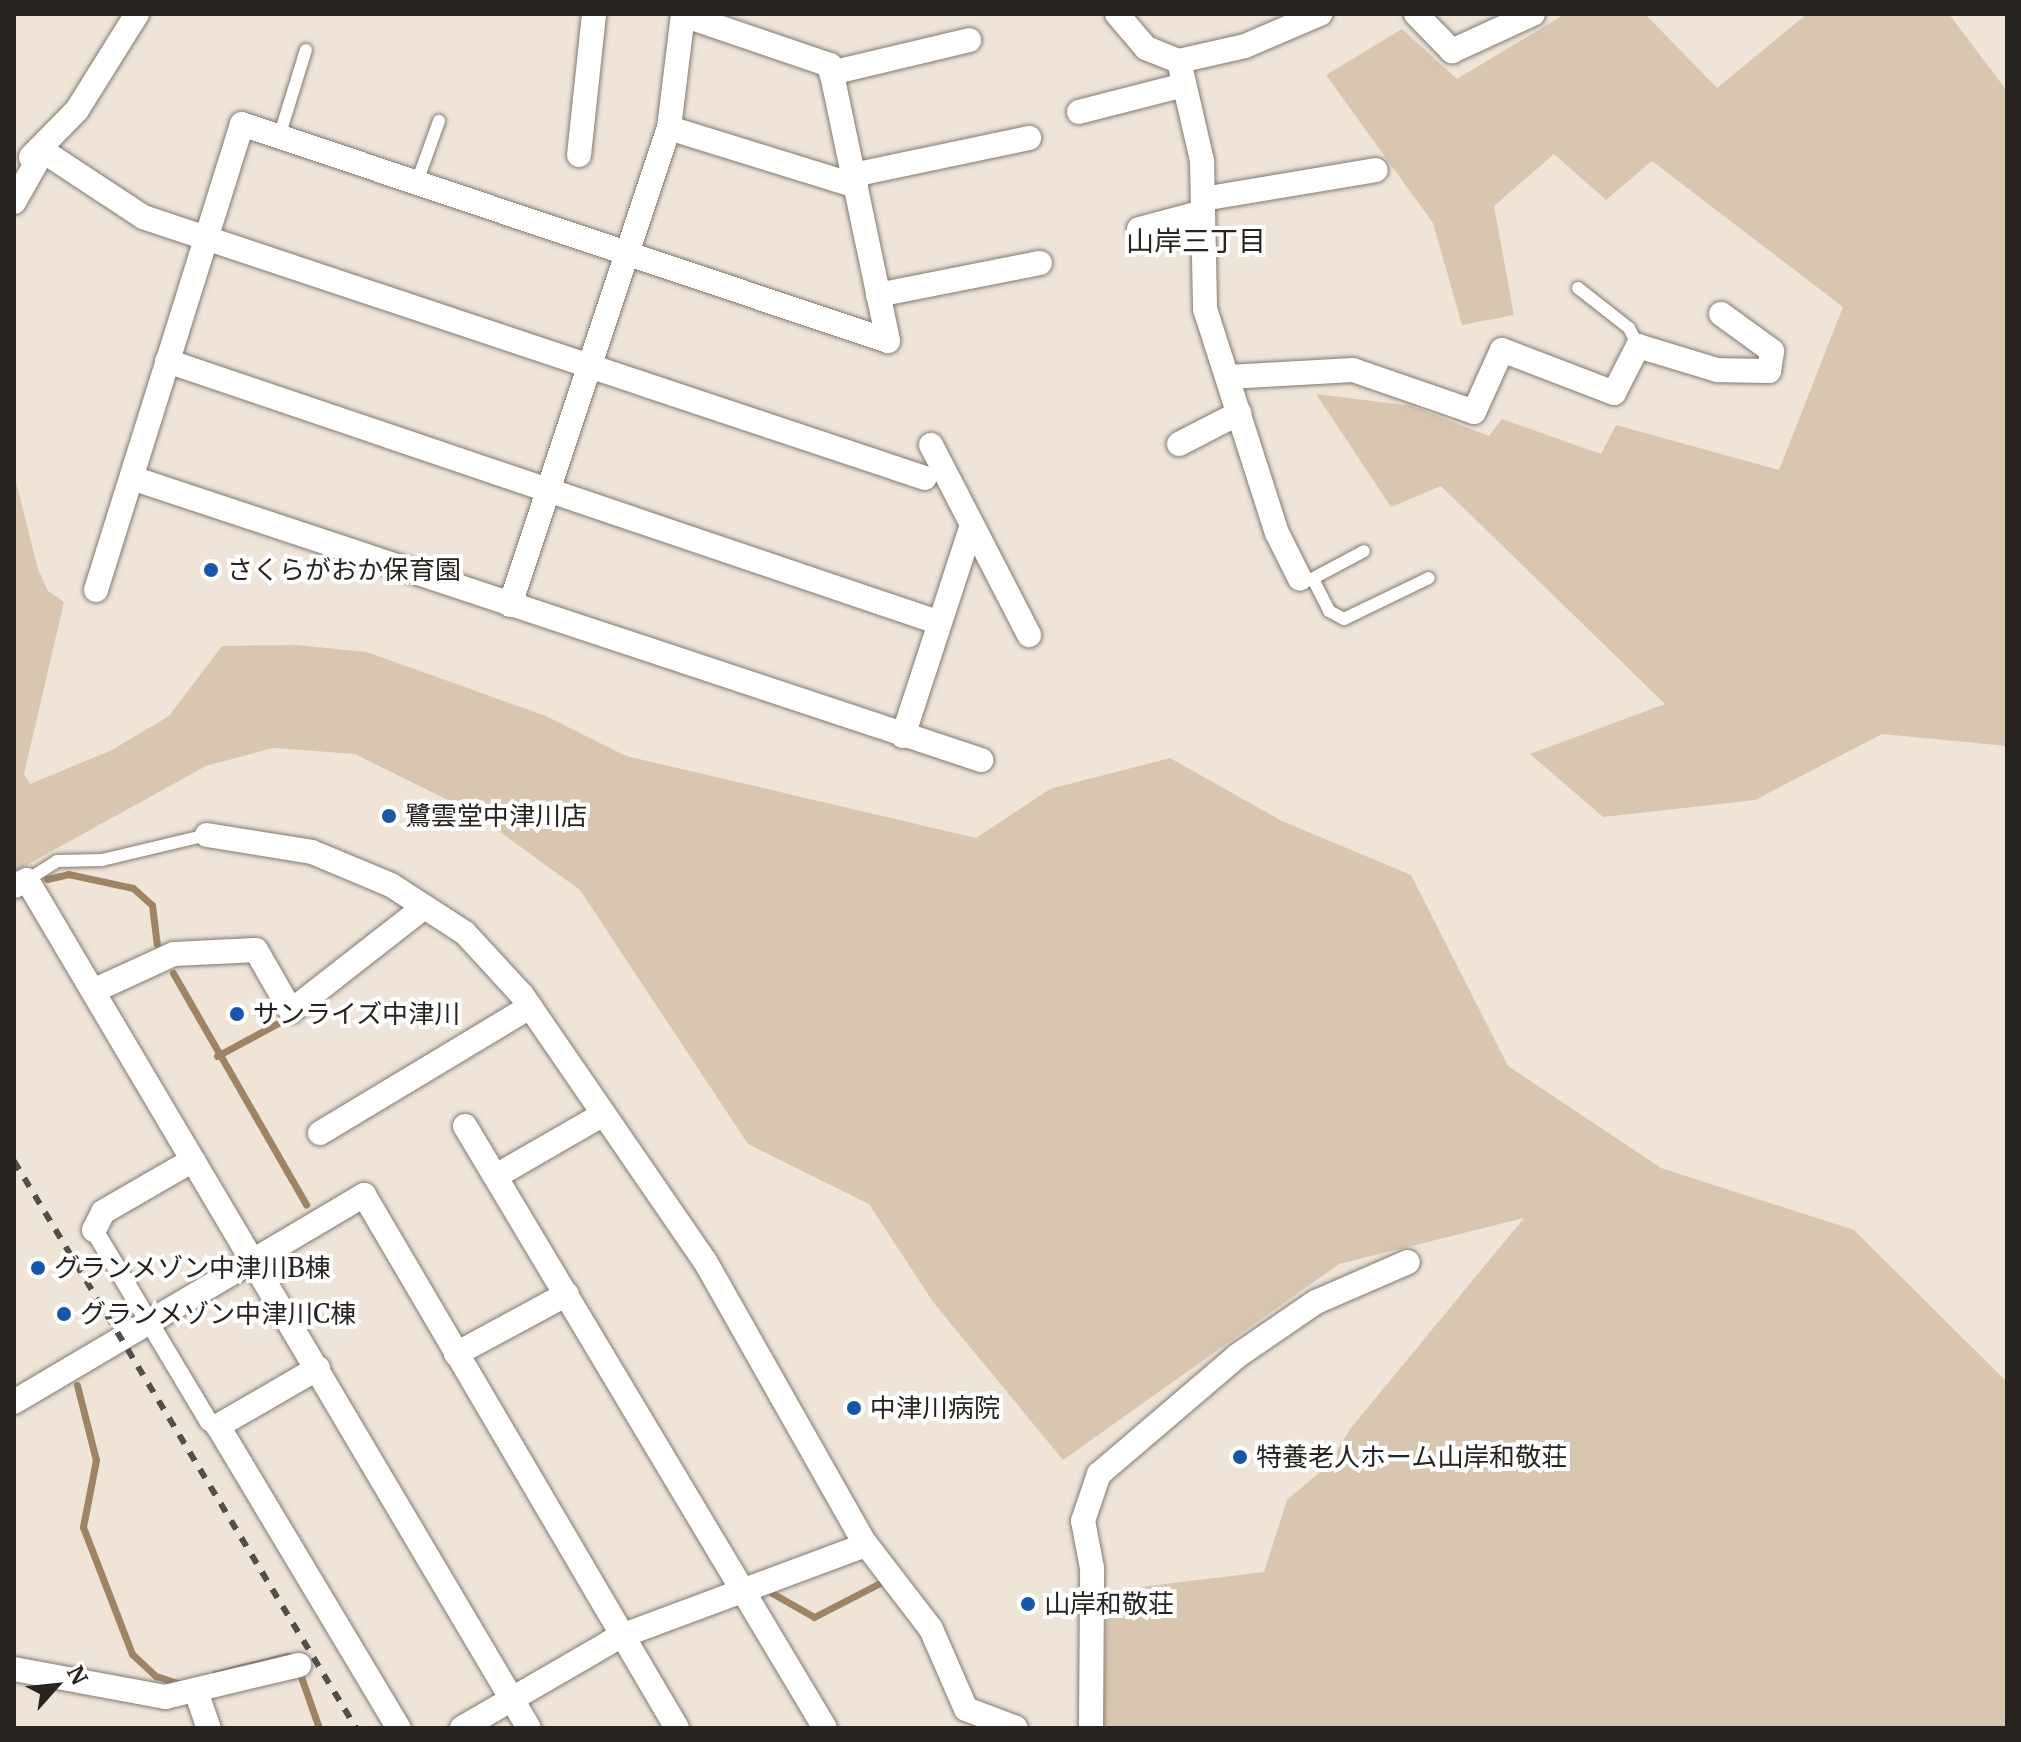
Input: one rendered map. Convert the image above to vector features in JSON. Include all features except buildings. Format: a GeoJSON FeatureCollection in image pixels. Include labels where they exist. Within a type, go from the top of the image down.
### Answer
{"type":"FeatureCollection","features":[{"type":"Feature","properties":{"kind":"street"},"geometry":{"type":"LineString","coordinates":[[14,202],[43,151],[137,14]]}},
{"type":"Feature","properties":{"kind":"street"},"geometry":{"type":"LineString","coordinates":[[579,155],[594,14]]}},
{"type":"Feature","properties":{"kind":"street"},"geometry":{"type":"LineString","coordinates":[[1117,14],[1146,48],[1179,61],[1245,46],[1320,14]]}},
{"type":"Feature","properties":{"kind":"street"},"geometry":{"type":"LineString","coordinates":[[1416,14],[1452,51],[1533,14]]}},
{"type":"Feature","properties":{"kind":"street"},"geometry":{"type":"LineString","coordinates":[[96,590],[242,124],[629,252],[888,341],[830,65],[683,15],[669,128],[629,252],[549,493],[510,605]]}},
{"type":"Feature","properties":{"kind":"street"},"geometry":{"type":"LineString","coordinates":[[831,73],[969,40]]}},
{"type":"Feature","properties":{"kind":"street"},"geometry":{"type":"LineString","coordinates":[[1179,61],[1202,161],[1205,309],[1239,413],[1305,580]]}},
{"type":"Feature","properties":{"kind":"street"},"geometry":{"type":"LineString","coordinates":[[1079,112],[1184,85]]}},
{"type":"Feature","properties":{"kind":"street"},"geometry":{"type":"LineString","coordinates":[[669,128],[854,181],[1029,138]]}},
{"type":"Feature","properties":{"kind":"street"},"geometry":{"type":"LineString","coordinates":[[14,164],[43,151]]}},
{"type":"Feature","properties":{"kind":"street"},"geometry":{"type":"LineString","coordinates":[[43,151],[143,217],[925,478]]}},
{"type":"Feature","properties":{"kind":"street"},"geometry":{"type":"LineString","coordinates":[[1139,229],[1203,206],[1376,170]]}},
{"type":"Feature","properties":{"kind":"street"},"geometry":{"type":"LineString","coordinates":[[878,295],[1040,263]]}},
{"type":"Feature","properties":{"kind":"street"},"geometry":{"type":"LineString","coordinates":[[1228,377],[1353,370],[1474,412],[1502,350],[1614,393],[1638,346],[1717,370],[1769,371],[1772,351],[1721,314]]}},
{"type":"Feature","properties":{"kind":"street"},"geometry":{"type":"LineString","coordinates":[[167,361],[937,622]]}},
{"type":"Feature","properties":{"kind":"street"},"geometry":{"type":"LineString","coordinates":[[1179,444],[1239,413]]}},
{"type":"Feature","properties":{"kind":"street"},"geometry":{"type":"LineString","coordinates":[[931,445],[1029,635]]}},
{"type":"Feature","properties":{"kind":"street"},"geometry":{"type":"LineString","coordinates":[[132,478],[981,760]]}},
{"type":"Feature","properties":{"kind":"street"},"geometry":{"type":"LineString","coordinates":[[903,736],[937,622],[972,525]]}},
{"type":"Feature","properties":{"kind":"street"},"geometry":{"type":"LineString","coordinates":[[207,835],[312,852],[424,907],[465,933],[530,1007],[705,1261],[866,1545],[931,1629],[966,1709],[1016,1728]]}},
{"type":"Feature","properties":{"kind":"street"},"geometry":{"type":"LineString","coordinates":[[20,883],[93,991],[255,1260],[529,1728]]}},
{"type":"Feature","properties":{"kind":"street"},"geometry":{"type":"LineString","coordinates":[[93,991],[174,954],[256,950],[291,1011],[424,907]]}},
{"type":"Feature","properties":{"kind":"street"},"geometry":{"type":"LineString","coordinates":[[320,1133],[530,1007]]}},
{"type":"Feature","properties":{"kind":"street"},"geometry":{"type":"LineString","coordinates":[[496,1176],[602,1115]]}},
{"type":"Feature","properties":{"kind":"street"},"geometry":{"type":"LineString","coordinates":[[465,1126],[825,1728]]}},
{"type":"Feature","properties":{"kind":"street"},"geometry":{"type":"LineString","coordinates":[[193,1160],[103,1212],[94,1230],[209,1422],[218,1426],[399,1728]]}},
{"type":"Feature","properties":{"kind":"street"},"geometry":{"type":"LineString","coordinates":[[14,1402],[364,1195],[677,1728]]}},
{"type":"Feature","properties":{"kind":"street"},"geometry":{"type":"LineString","coordinates":[[1091,1728],[1092,1568],[1083,1521],[1099,1474],[1237,1356],[1316,1302],[1408,1262]]}},
{"type":"Feature","properties":{"kind":"street"},"geometry":{"type":"LineString","coordinates":[[456,1354],[567,1294]]}},
{"type":"Feature","properties":{"kind":"street"},"geometry":{"type":"LineString","coordinates":[[218,1426],[318,1368]]}},
{"type":"Feature","properties":{"kind":"street"},"geometry":{"type":"LineString","coordinates":[[462,1728],[621,1636],[745,1595],[866,1545]]}},
{"type":"Feature","properties":{"kind":"street"},"geometry":{"type":"LineString","coordinates":[[14,1669],[165,1697],[197,1694],[299,1665]]}},
{"type":"Feature","properties":{"kind":"street"},"geometry":{"type":"LineString","coordinates":[[197,1694],[209,1728]]}},
{"type":"Feature","properties":{"kind":"lane"},"geometry":{"type":"LineString","coordinates":[[279,137],[306,50]]}},
{"type":"Feature","properties":{"kind":"lane"},"geometry":{"type":"LineString","coordinates":[[417,182],[439,121]]}},
{"type":"Feature","properties":{"kind":"lane"},"geometry":{"type":"LineString","coordinates":[[1578,288],[1629,328],[1638,346]]}},
{"type":"Feature","properties":{"kind":"lane"},"geometry":{"type":"LineString","coordinates":[[1364,551],[1305,580],[1329,611],[1344,619],[1429,578]]}},
{"type":"Feature","properties":{"kind":"lane"},"geometry":{"type":"LineString","coordinates":[[20,883],[57,861],[102,860],[207,835]]}},
{"type":"Feature","properties":{"kind":"shaded area"},"geometry":{"type":"Polygon","coordinates":[[[1565,14],[1645,14],[1717,88],[1807,14],[1949,14],[2007,91],[2007,746],[1882,734],[1755,800],[1603,817],[1530,754],[1665,704],[1441,486],[1391,507],[1316,394],[1412,406],[1489,436],[1502,419],[1601,454],[1616,425],[1779,470],[1843,307],[1652,161],[1606,200],[1554,154],[1494,206],[1514,315],[1462,325],[1433,223],[1326,75],[1402,29],[1457,79],[1565,14]]]}},
{"type":"Feature","properties":{"kind":"shaded area"},"geometry":{"type":"Polygon","coordinates":[[[14,474],[38,569],[48,591],[64,602],[24,774],[30,784],[112,750],[169,716],[222,646],[297,645],[367,652],[546,716],[626,756],[976,838],[1050,789],[1170,758],[1282,821],[1411,875],[1508,1066],[1661,1168],[1854,1230],[2007,1382],[2007,1728],[1103,1728],[1107,1591],[1264,1572],[1287,1500],[1328,1465],[1351,1428],[1524,1218],[1339,1264],[1063,1460],[933,1302],[869,1204],[748,1144],[580,890],[474,813],[355,754],[273,748],[206,766],[14,872],[14,474]]]}},
{"type":"Feature","properties":{"kind":"waterway"},"geometry":{"type":"LineString","coordinates":[[47,879],[68,874],[133,888],[152,905],[157,944]]}},
{"type":"Feature","properties":{"kind":"waterway"},"geometry":{"type":"LineString","coordinates":[[173,973],[306,1204]]}},
{"type":"Feature","properties":{"kind":"waterway"},"geometry":{"type":"LineString","coordinates":[[217,1056],[282,1021]]}},
{"type":"Feature","properties":{"kind":"waterway"},"geometry":{"type":"LineString","coordinates":[[77,1385],[96,1460],[83,1527],[132,1654],[156,1676],[180,1684]]}},
{"type":"Feature","properties":{"kind":"waterway"},"geometry":{"type":"LineString","coordinates":[[772,1593],[814,1617],[882,1582]]}},
{"type":"Feature","properties":{"kind":"waterway"},"geometry":{"type":"LineString","coordinates":[[215,1674],[288,1656]]}},
{"type":"Feature","properties":{"kind":"waterway"},"geometry":{"type":"LineString","coordinates":[[300,1674],[319,1728]]}},
{"type":"Feature","properties":{"kind":"railway"},"geometry":{"type":"LineString","coordinates":[[14,1161],[356,1728]]}},
{"type":"Feature","properties":{"kind":"place","name":"さくらがおか保育園"},"geometry":{"type":"Point","coordinates":[211,570]}},
{"type":"Feature","properties":{"kind":"place","name":"鷺雲堂中津川店"},"geometry":{"type":"Point","coordinates":[389,816]}},
{"type":"Feature","properties":{"kind":"place","name":"サンライズ中津川"},"geometry":{"type":"Point","coordinates":[237,1014]}},
{"type":"Feature","properties":{"kind":"place","name":"グランメゾン中津川B棟"},"geometry":{"type":"Point","coordinates":[38,1268]}},
{"type":"Feature","properties":{"kind":"place","name":"グランメゾン中津川C棟"},"geometry":{"type":"Point","coordinates":[64,1314]}},
{"type":"Feature","properties":{"kind":"place","name":"中津川病院"},"geometry":{"type":"Point","coordinates":[854,1408]}},
{"type":"Feature","properties":{"kind":"place","name":"特養老人ホーム山岸和敬荘"},"geometry":{"type":"Point","coordinates":[1240,1457]}},
{"type":"Feature","properties":{"kind":"place","name":"山岸和敬荘"},"geometry":{"type":"Point","coordinates":[1028,1604]}},
{"type":"Feature","properties":{"kind":"district","name":"山岸三丁目"},"geometry":{"type":"Point","coordinates":[1196,241]}}]}
